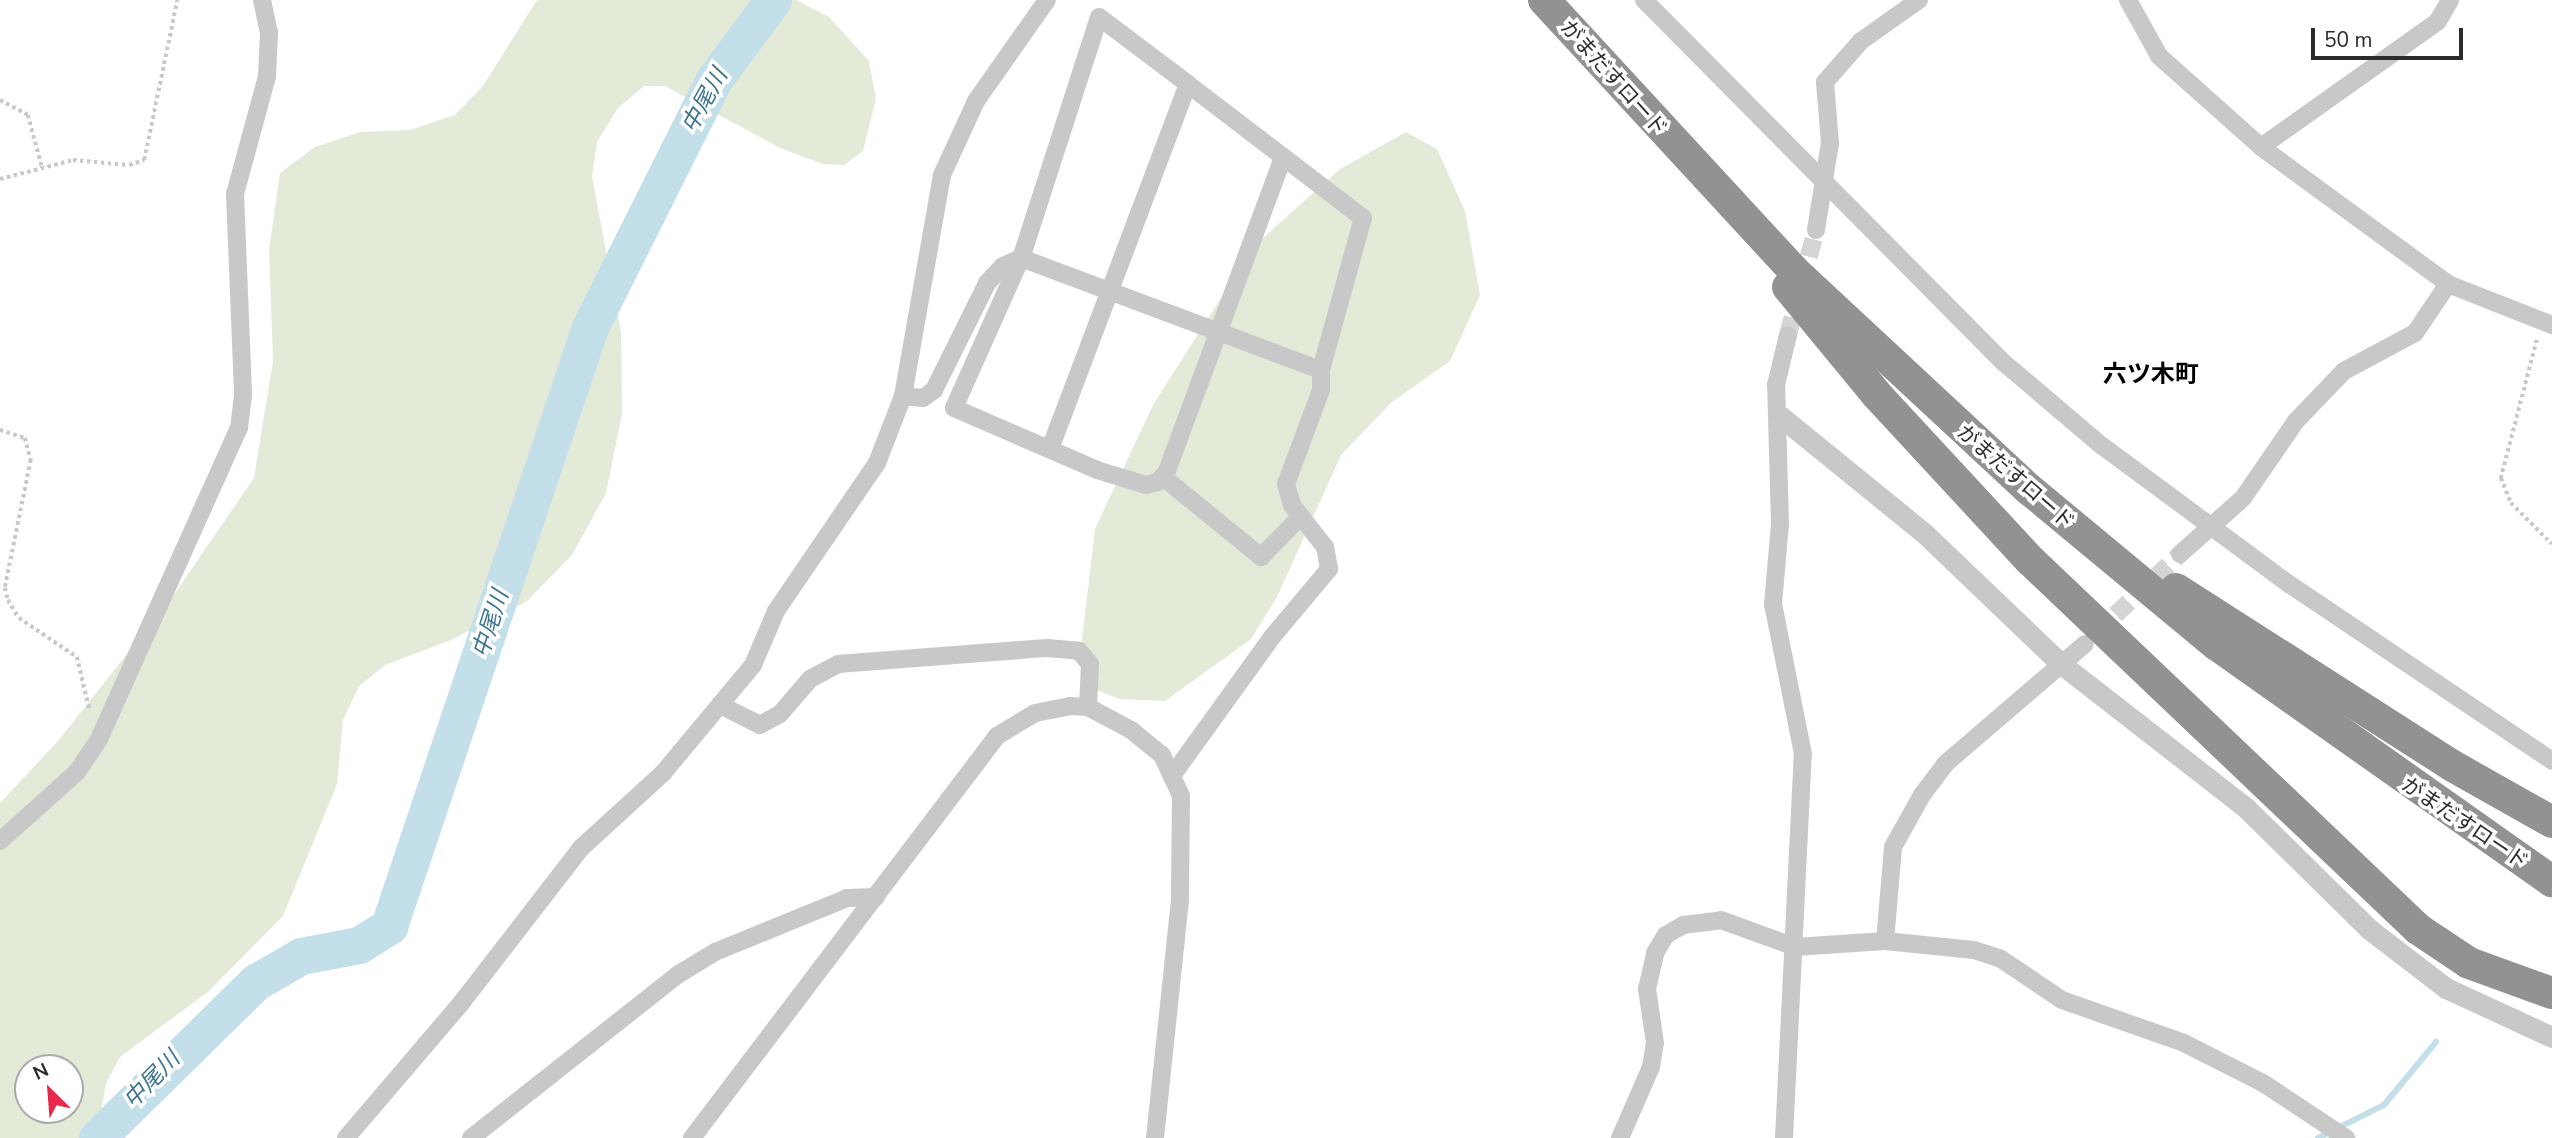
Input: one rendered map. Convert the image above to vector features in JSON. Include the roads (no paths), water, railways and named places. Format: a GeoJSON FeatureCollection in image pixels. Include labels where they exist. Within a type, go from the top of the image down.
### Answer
{"type":"FeatureCollection","features":[{"type":"Feature","properties":{"kind":"highway","name":"がまだすロード"},"geometry":{"type":"LineString","coordinates":[[1544,0],[1713,188],[1885,359],[2030,491],[2217,645],[2552,881]]}},
{"type":"Feature","properties":{"kind":"highway"},"geometry":{"type":"LineString","coordinates":[[1713,188],[1828,339],[2079,610],[2225,740],[2418,929],[2469,963],[2552,993]]}},
{"type":"Feature","properties":{"kind":"highway"},"geometry":{"type":"LineString","coordinates":[[2030,491],[2440,758],[2552,822]]}},
{"type":"Feature","properties":{"kind":"street"},"geometry":{"type":"LineString","coordinates":[[0,841],[77,772],[99,739],[239,428],[243,393],[235,194],[267,76],[269,33],[262,0]]}},
{"type":"Feature","properties":{"kind":"street"},"geometry":{"type":"LineString","coordinates":[[346,1138],[462,1002],[581,848],[724,707],[753,665],[776,611],[877,463],[903,396],[942,175],[976,101],[1047,0]]}},
{"type":"Feature","properties":{"kind":"street"},"geometry":{"type":"LineString","coordinates":[[1644,0],[2003,362],[2208,527],[2552,761]]}},
{"type":"Feature","properties":{"kind":"street"},"geometry":{"type":"LineString","coordinates":[[1816,230],[1830,143],[1825,82],[1861,41],[1919,0]]}},
{"type":"Feature","properties":{"kind":"street"},"geometry":{"type":"LineString","coordinates":[[2128,0],[2159,56],[2261,147],[2448,284],[2548,323]]}},
{"type":"Feature","properties":{"kind":"street"},"geometry":{"type":"LineString","coordinates":[[2261,147],[2438,21],[2450,0]]}},
{"type":"Feature","properties":{"kind":"street"},"geometry":{"type":"LineString","coordinates":[[1174,773],[1272,637],[1329,569],[1325,547],[1300,517],[1286,484],[1321,390],[1321,370],[1363,218],[1188,84],[1099,17],[1021,258],[954,408],[1050,449],[1146,485],[1163,477],[1283,157]]}},
{"type":"Feature","properties":{"kind":"street"},"geometry":{"type":"LineString","coordinates":[[1050,449],[1188,84]]}},
{"type":"Feature","properties":{"kind":"street"},"geometry":{"type":"LineString","coordinates":[[903,396],[923,398],[934,390],[987,283],[1003,266],[1021,258],[1321,370]]}},
{"type":"Feature","properties":{"kind":"street"},"geometry":{"type":"LineString","coordinates":[[2180,554],[2243,498],[2296,421],[2344,371],[2415,333],[2448,284]]}},
{"type":"Feature","properties":{"kind":"street"},"geometry":{"type":"LineString","coordinates":[[1784,1138],[1795,947],[1801,737],[1773,604],[1780,416],[1778,369],[1788,335]]}},
{"type":"Feature","properties":{"kind":"street"},"geometry":{"type":"LineString","coordinates":[[1780,416],[1924,533],[2060,663],[2246,808],[2369,929],[2420,970],[2476,1003],[2552,1037]]}},
{"type":"Feature","properties":{"kind":"street"},"geometry":{"type":"LineString","coordinates":[[1163,477],[1261,557],[1300,517]]}},
{"type":"Feature","properties":{"kind":"street"},"geometry":{"type":"LineString","coordinates":[[1885,941],[1888,866],[1902,826],[1945,764],[2006,716],[2060,663],[2085,644]]}},
{"type":"Feature","properties":{"kind":"street"},"geometry":{"type":"LineString","coordinates":[[724,707],[760,726],[780,714],[810,679],[838,664],[1046,648],[1079,651],[1090,664],[1087,706]]}},
{"type":"Feature","properties":{"kind":"street"},"geometry":{"type":"LineString","coordinates":[[692,1138],[997,736],[1052,707],[1087,706],[1131,730],[1174,773],[1181,796],[1180,900],[1155,1138]]}},
{"type":"Feature","properties":{"kind":"street"},"geometry":{"type":"LineString","coordinates":[[471,1138],[679,974],[715,952],[847,898],[876,897]]}},
{"type":"Feature","properties":{"kind":"street"},"geometry":{"type":"LineString","coordinates":[[1620,1138],[1651,1067],[1655,1043],[1647,989],[1649,969],[1666,935],[1683,925],[1721,919],[1795,947],[1885,941],[1974,950],[2001,959],[2062,1000],[2184,1043],[2263,1083],[2340,1133]]}},
{"type":"Feature","properties":{"kind":"waterway","name":"中尾川"},"geometry":{"type":"LineString","coordinates":[[97,1138],[256,982],[301,956],[359,945],[389,926],[590,327],[713,81],[773,0]]}},
{"type":"Feature","properties":{"kind":"waterway"},"geometry":{"type":"LineString","coordinates":[[2318,1138],[2384,1105],[2436,1042]]}},
{"type":"Feature","properties":{"kind":"tunnel"},"geometry":{"type":"LineString","coordinates":[[1788,335],[1816,230]]}},
{"type":"Feature","properties":{"kind":"tunnel"},"geometry":{"type":"LineString","coordinates":[[2096,633],[2180,554]]}},
{"type":"Feature","properties":{"kind":"district","name":"六ツ木町"},"geometry":{"type":"Point","coordinates":[2151,375]}}]}
